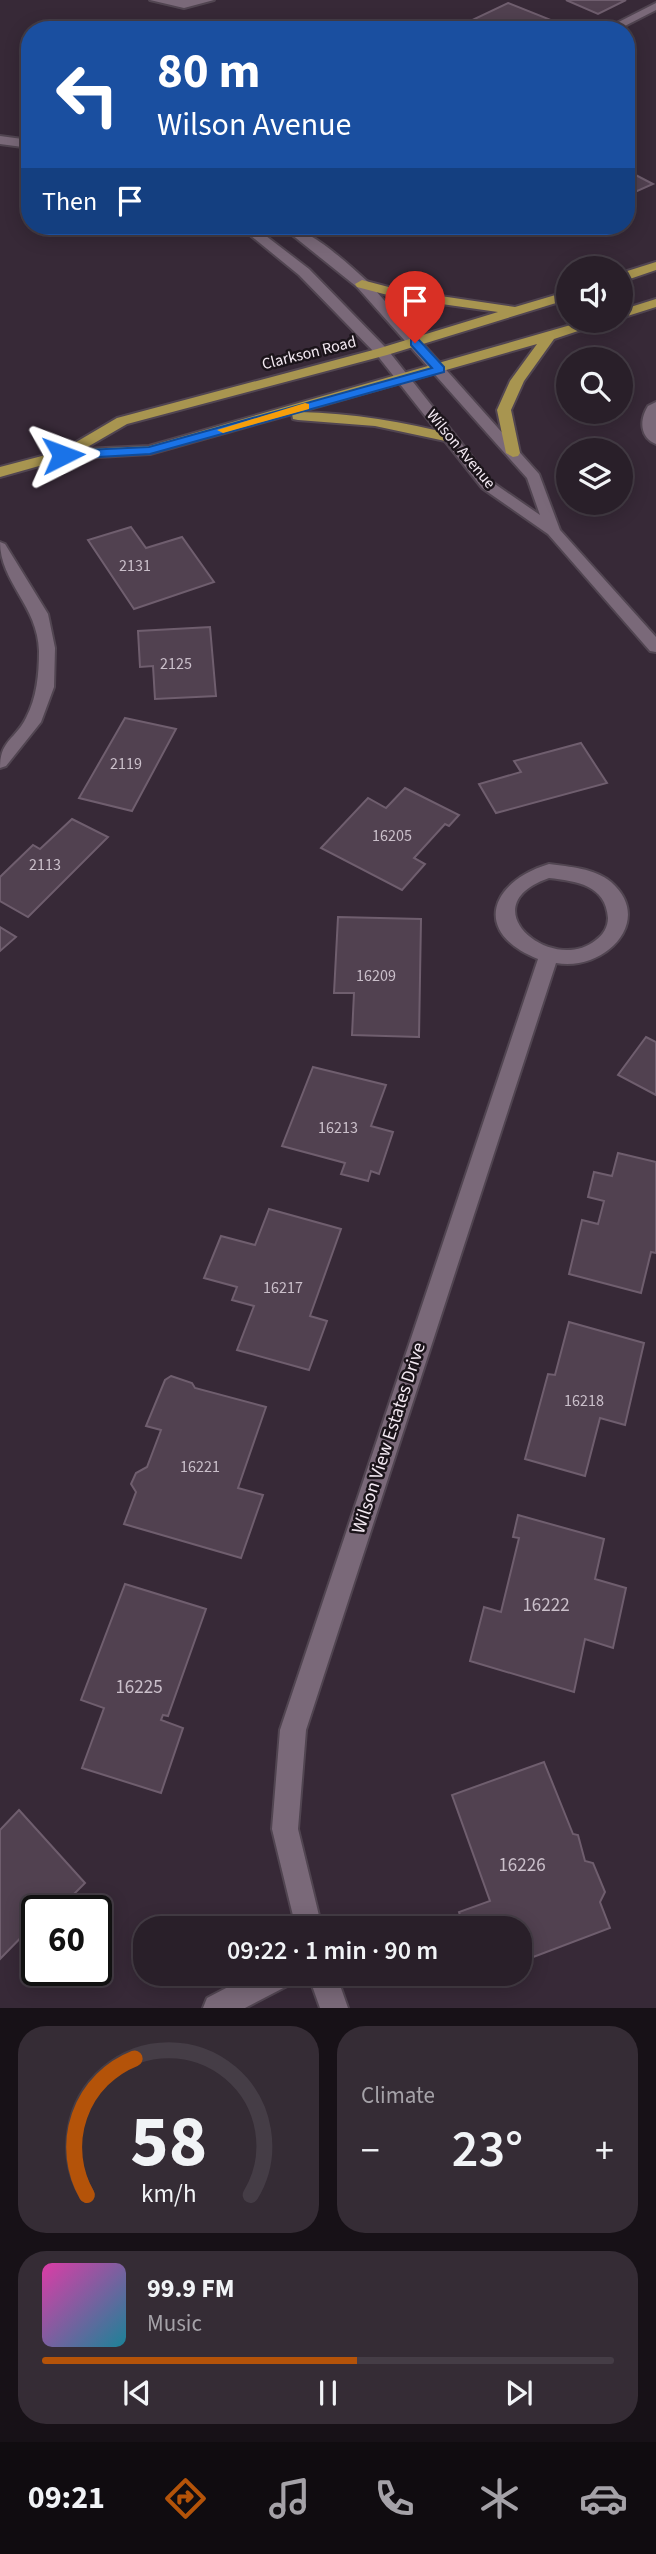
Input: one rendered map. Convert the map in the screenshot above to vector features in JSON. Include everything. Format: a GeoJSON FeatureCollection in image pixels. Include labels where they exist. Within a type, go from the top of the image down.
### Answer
{"type":"FeatureCollection","features":[{"type":"Feature","properties":{"kind":"main road"},"geometry":{"type":"LineString","coordinates":[[633,274],[656,266]]}},
{"type":"Feature","properties":{"kind":"main road"},"geometry":{"type":"LineString","coordinates":[[362,284],[413,297],[517,310]]}},
{"type":"Feature","properties":{"kind":"main road","name":"Clarkson Road"},"geometry":{"type":"LineString","coordinates":[[63,455],[122,421],[415,343],[556,299]]}},
{"type":"Feature","properties":{"kind":"main road"},"geometry":{"type":"LineString","coordinates":[[633,310],[656,303]]}},
{"type":"Feature","properties":{"kind":"main road","name":"Clarkson Road"},"geometry":{"type":"LineString","coordinates":[[0,471],[63,455],[150,450],[565,333]]}},
{"type":"Feature","properties":{"kind":"main road"},"geometry":{"type":"LineString","coordinates":[[513,453],[504,410],[517,381],[547,339]]}},
{"type":"Feature","properties":{"kind":"main road"},"geometry":{"type":"LineString","coordinates":[[273,416],[345,416],[386,422],[450,438]]}},
{"type":"Feature","properties":{"kind":"street"},"geometry":{"type":"LineString","coordinates":[[155,0],[184,5],[209,0]]}},
{"type":"Feature","properties":{"kind":"street"},"geometry":{"type":"LineString","coordinates":[[626,21],[656,6]]}},
{"type":"Feature","properties":{"kind":"street"},"geometry":{"type":"LineString","coordinates":[[0,140],[21,143]]}},
{"type":"Feature","properties":{"kind":"street","name":"Wilson Avenue"},"geometry":{"type":"LineString","coordinates":[[257,235],[304,272],[382,352],[487,485],[554,531],[656,647]]}},
{"type":"Feature","properties":{"kind":"street","name":"Wilson Avenue"},"geometry":{"type":"LineString","coordinates":[[299,235],[362,284],[534,477],[554,531]]}},
{"type":"Feature","properties":{"kind":"street"},"geometry":{"type":"LineString","coordinates":[[656,406],[648,422],[651,434],[656,440]]}},
{"type":"Feature","properties":{"kind":"street"},"geometry":{"type":"LineString","coordinates":[[0,547],[40,614],[47,648],[46,687],[33,722],[0,762]]}},
{"type":"Feature","properties":{"kind":"street"},"geometry":{"type":"LineString","coordinates":[[549,871],[567,871],[601,884],[613,895],[620,909],[620,923],[614,937],[603,947],[587,955],[549,955],[531,948],[512,931],[505,910],[508,896],[517,884],[531,875],[549,871]]}},
{"type":"Feature","properties":{"kind":"street","name":"Wilson View Estates Drive"},"geometry":{"type":"LineString","coordinates":[[306,1916],[285,1829],[293,1731],[549,955]]}},
{"type":"Feature","properties":{"kind":"street"},"geometry":{"type":"LineString","coordinates":[[218,2008],[259,1986]]}},
{"type":"Feature","properties":{"kind":"street"},"geometry":{"type":"LineString","coordinates":[[326,1986],[334,2008]]}},
{"type":"Feature","properties":{"kind":"building"},"geometry":{"type":"Polygon","coordinates":[[[566,0],[626,0],[598,14],[566,0]]]}},
{"type":"Feature","properties":{"kind":"building"},"geometry":{"type":"Polygon","coordinates":[[[508,3],[553,21],[470,21],[508,3]]]}},
{"type":"Feature","properties":{"kind":"building"},"geometry":{"type":"Polygon","coordinates":[[[635,175],[653,184],[635,192],[635,175]]]}},
{"type":"Feature","properties":{"kind":"building"},"geometry":{"type":"Polygon","coordinates":[[[131,527],[146,548],[182,537],[214,582],[134,609],[88,540],[131,527]]]}},
{"type":"Feature","properties":{"kind":"building"},"geometry":{"type":"Polygon","coordinates":[[[210,627],[216,696],[155,699],[153,666],[140,667],[138,631],[210,627]]]}},
{"type":"Feature","properties":{"kind":"building"},"geometry":{"type":"Polygon","coordinates":[[[125,718],[176,729],[132,811],[79,798],[125,718]]]}},
{"type":"Feature","properties":{"kind":"building"},"geometry":{"type":"Polygon","coordinates":[[[581,743],[607,783],[496,813],[479,784],[521,772],[514,761],[581,743]]]}},
{"type":"Feature","properties":{"kind":"building"},"geometry":{"type":"Polygon","coordinates":[[[405,788],[459,815],[449,826],[445,824],[414,858],[425,864],[402,890],[321,848],[368,798],[386,808],[405,788]]]}},
{"type":"Feature","properties":{"kind":"building"},"geometry":{"type":"Polygon","coordinates":[[[72,819],[108,837],[28,917],[0,901],[0,877],[33,845],[40,849],[72,819]]]}},
{"type":"Feature","properties":{"kind":"building"},"geometry":{"type":"Polygon","coordinates":[[[338,917],[421,919],[419,1037],[352,1035],[354,993],[334,993],[338,917]]]}},
{"type":"Feature","properties":{"kind":"building"},"geometry":{"type":"Polygon","coordinates":[[[0,927],[16,937],[0,951],[0,927]]]}},
{"type":"Feature","properties":{"kind":"building"},"geometry":{"type":"Polygon","coordinates":[[[646,1037],[656,1042],[656,1095],[618,1075],[646,1037]]]}},
{"type":"Feature","properties":{"kind":"building"},"geometry":{"type":"Polygon","coordinates":[[[313,1067],[386,1085],[371,1126],[393,1132],[379,1174],[371,1171],[368,1181],[341,1174],[345,1163],[282,1146],[313,1067]]]}},
{"type":"Feature","properties":{"kind":"building"},"geometry":{"type":"Polygon","coordinates":[[[618,1153],[656,1162],[656,1253],[651,1252],[641,1293],[569,1274],[582,1220],[598,1224],[604,1201],[588,1197],[594,1172],[612,1176],[618,1153]]]}},
{"type":"Feature","properties":{"kind":"building"},"geometry":{"type":"Polygon","coordinates":[[[269,1209],[341,1229],[310,1316],[327,1321],[309,1370],[237,1350],[254,1306],[232,1300],[237,1287],[204,1278],[221,1236],[255,1245],[269,1209]]]}},
{"type":"Feature","properties":{"kind":"building"},"geometry":{"type":"Polygon","coordinates":[[[569,1322],[644,1343],[625,1425],[600,1418],[585,1476],[525,1459],[548,1374],[555,1375],[569,1322]]]}},
{"type":"Feature","properties":{"kind":"building"},"geometry":{"type":"Polygon","coordinates":[[[171,1376],[192,1383],[195,1388],[266,1407],[238,1488],[263,1495],[241,1558],[124,1524],[136,1492],[131,1484],[136,1473],[147,1467],[161,1430],[146,1426],[165,1380],[171,1376]]]}},
{"type":"Feature","properties":{"kind":"building"},"geometry":{"type":"Polygon","coordinates":[[[518,1515],[604,1539],[595,1579],[626,1588],[613,1648],[585,1639],[574,1692],[470,1661],[484,1607],[501,1612],[519,1538],[513,1537],[518,1515]]]}},
{"type":"Feature","properties":{"kind":"building"},"geometry":{"type":"Polygon","coordinates":[[[125,1584],[206,1609],[168,1716],[163,1715],[161,1720],[183,1728],[161,1793],[82,1768],[104,1708],[81,1700],[125,1584]]]}},
{"type":"Feature","properties":{"kind":"building"},"geometry":{"type":"Polygon","coordinates":[[[544,1762],[573,1834],[578,1835],[585,1861],[593,1863],[605,1892],[600,1902],[610,1928],[532,1957],[532,1916],[460,1916],[459,1912],[490,1901],[452,1795],[544,1762]]]}},
{"type":"Feature","properties":{"kind":"building"},"geometry":{"type":"Polygon","coordinates":[[[19,1810],[85,1883],[73,1895],[21,1895],[21,1937],[0,1959],[0,1830],[19,1810]]]}},
{"type":"Feature","properties":{"kind":"slow traffic"},"geometry":{"type":"LineString","coordinates":[[223,430],[305,407]]}},
{"type":"Feature","properties":{"kind":"route"},"geometry":{"type":"LineString","coordinates":[[63,455],[150,450],[440,370],[415,343]]}}]}
